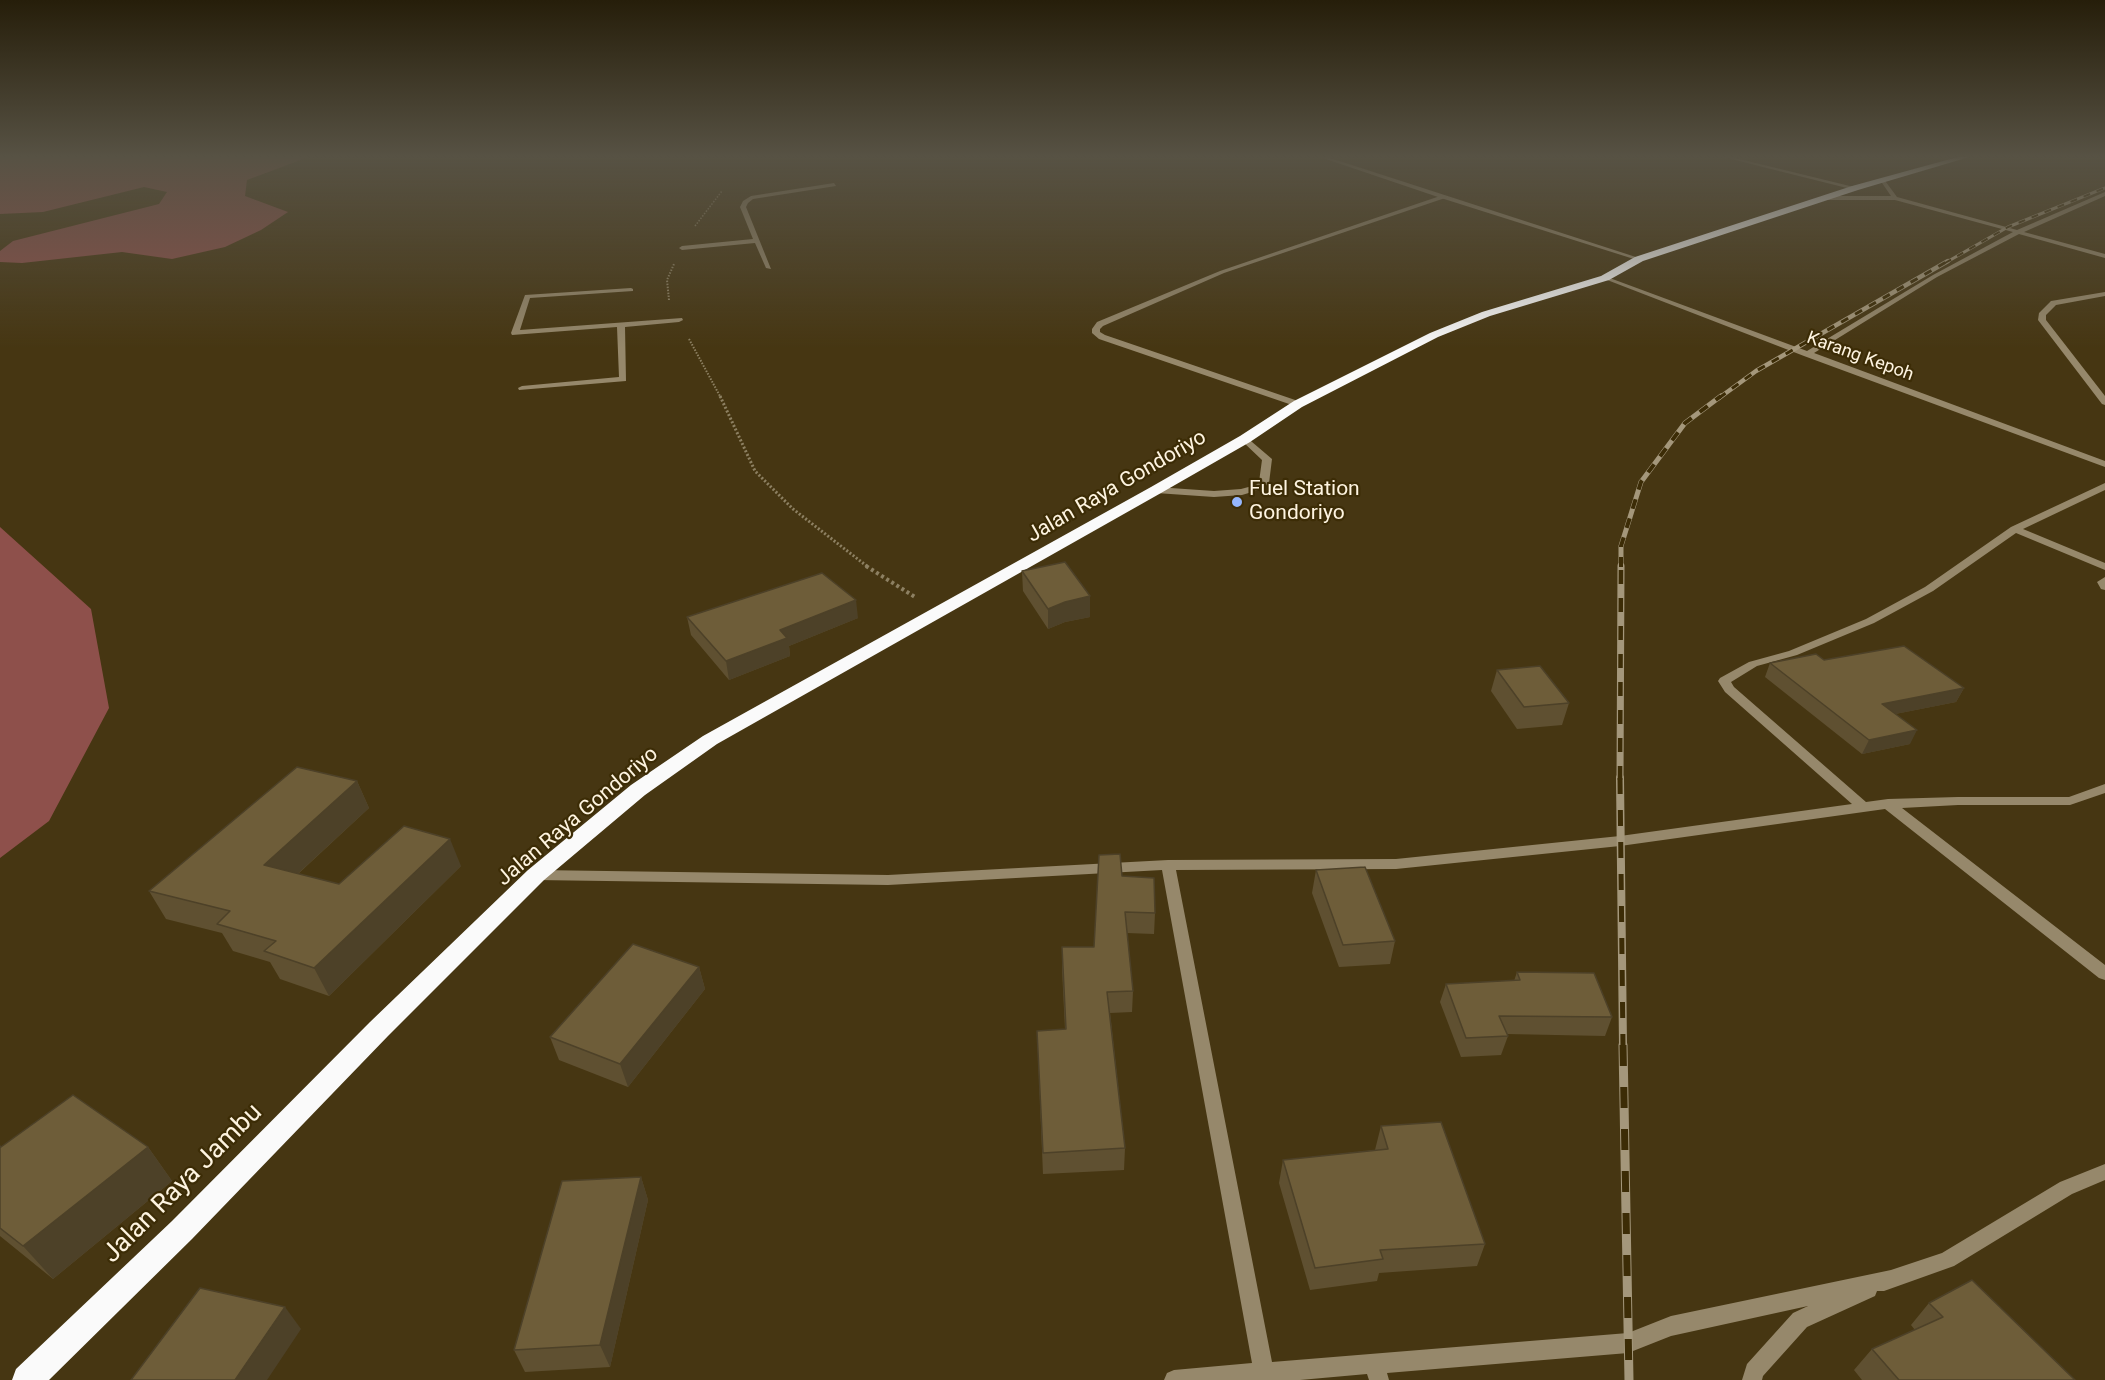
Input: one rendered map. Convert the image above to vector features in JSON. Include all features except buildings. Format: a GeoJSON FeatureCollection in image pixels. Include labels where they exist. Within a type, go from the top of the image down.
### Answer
{"type":"FeatureCollection","features":[{"type":"Feature","properties":{"kind":"highway","name":"Jalan Raya Gondoriyo"},"geometry":{"type":"LineString","coordinates":[[379,1029],[536,875],[638,790],[710,740],[1156,490],[1245,439],[1298,404],[1434,335],[1486,314],[1605,278],[1639,259],[1760,219]]}},
{"type":"Feature","properties":{"kind":"highway","name":"Jalan Raya Jambu"},"geometry":{"type":"LineString","coordinates":[[27,1380],[182,1230],[379,1029]]}},
{"type":"Feature","properties":{"kind":"street"},"geometry":{"type":"LineString","coordinates":[[748,219],[769,268]]}},
{"type":"Feature","properties":{"kind":"street"},"geometry":{"type":"LineString","coordinates":[[1298,404],[1102,337],[1096,333],[1096,328],[1100,324],[1222,272],[1377,219]]}},
{"type":"Feature","properties":{"kind":"street"},"geometry":{"type":"LineString","coordinates":[[1514,219],[1639,259]]}},
{"type":"Feature","properties":{"kind":"street"},"geometry":{"type":"LineString","coordinates":[[1976,219],[2105,256]]}},
{"type":"Feature","properties":{"kind":"street"},"geometry":{"type":"LineString","coordinates":[[1807,354],[1935,276],[2047,219]]}},
{"type":"Feature","properties":{"kind":"street"},"geometry":{"type":"LineString","coordinates":[[682,248],[756,241]]}},
{"type":"Feature","properties":{"kind":"street","name":"Karang Kepoh"},"geometry":{"type":"LineString","coordinates":[[1605,278],[2105,464]]}},
{"type":"Feature","properties":{"kind":"street"},"geometry":{"type":"LineString","coordinates":[[632,290],[527,296],[514,333],[679,320]]}},
{"type":"Feature","properties":{"kind":"street"},"geometry":{"type":"LineString","coordinates":[[2105,294],[2054,303],[2042,315],[2042,320],[2105,402]]}},
{"type":"Feature","properties":{"kind":"street"},"geometry":{"type":"LineString","coordinates":[[522,388],[623,379],[621,325]]}},
{"type":"Feature","properties":{"kind":"street"},"geometry":{"type":"LineString","coordinates":[[2094,389],[2105,391]]}},
{"type":"Feature","properties":{"kind":"street"},"geometry":{"type":"LineString","coordinates":[[1156,490],[1214,494],[1242,492],[1259,487],[1264,483],[1267,459],[1245,439]]}},
{"type":"Feature","properties":{"kind":"street"},"geometry":{"type":"LineString","coordinates":[[1864,808],[1729,689],[1724,681],[1754,664],[1793,653],[1870,621],[1929,589],[2014,529],[2105,486]]}},
{"type":"Feature","properties":{"kind":"street"},"geometry":{"type":"LineString","coordinates":[[2014,529],[2105,567]]}},
{"type":"Feature","properties":{"kind":"street"},"geometry":{"type":"LineString","coordinates":[[2105,580],[2102,582],[2105,587]]}},
{"type":"Feature","properties":{"kind":"street"},"geometry":{"type":"LineString","coordinates":[[536,875],[888,880],[1168,865],[1396,864],[1620,841],[1888,804],[1958,801],[2070,801],[2105,788]]}},
{"type":"Feature","properties":{"kind":"street"},"geometry":{"type":"LineString","coordinates":[[1888,804],[2105,974]]}},
{"type":"Feature","properties":{"kind":"street"},"geometry":{"type":"LineString","coordinates":[[1168,865],[1264,1371]]}},
{"type":"Feature","properties":{"kind":"street"},"geometry":{"type":"LineString","coordinates":[[1752,1380],[1754,1371],[1800,1320],[1890,1279],[1947,1260],[2066,1188],[2105,1172]]}},
{"type":"Feature","properties":{"kind":"street"},"geometry":{"type":"LineString","coordinates":[[1174,1380],[1264,1371],[1376,1371],[1628,1343],[1671,1326],[1890,1279]]}},
{"type":"Feature","properties":{"kind":"path"},"geometry":{"type":"LineString","coordinates":[[700,219],[691,231],[667,280],[669,300],[708,372],[755,471],[793,509],[857,560],[940,612]]}},
{"type":"Feature","properties":{"kind":"shaded area"},"geometry":{"type":"Polygon","coordinates":[[[98,219],[277,219],[261,230],[225,247],[172,259],[122,252],[22,263],[0,262],[0,251],[13,241],[98,219]]]}},
{"type":"Feature","properties":{"kind":"shaded area"},"geometry":{"type":"Polygon","coordinates":[[[0,527],[91,609],[109,708],[49,821],[0,858],[0,527]]]}},
{"type":"Feature","properties":{"kind":"railway"},"geometry":{"type":"LineString","coordinates":[[1945,263],[2008,227],[2027,219]]}},
{"type":"Feature","properties":{"kind":"railway"},"geometry":{"type":"LineString","coordinates":[[1719,398],[1756,371],[1948,261]]}},
{"type":"Feature","properties":{"kind":"railway"},"geometry":{"type":"LineString","coordinates":[[1621,566],[1621,546],[1641,482],[1685,423],[1721,396]]}},
{"type":"Feature","properties":{"kind":"railway"},"geometry":{"type":"LineString","coordinates":[[1620,779],[1621,566]]}},
{"type":"Feature","properties":{"kind":"railway"},"geometry":{"type":"LineString","coordinates":[[1620,779],[1623,1046]]}},
{"type":"Feature","properties":{"kind":"railway"},"geometry":{"type":"LineString","coordinates":[[1623,1045],[1629,1380]]}},
{"type":"Feature","properties":{"kind":"place","name":"Fuel Station Gondoriyo"},"geometry":{"type":"Point","coordinates":[1237,502]}}]}
